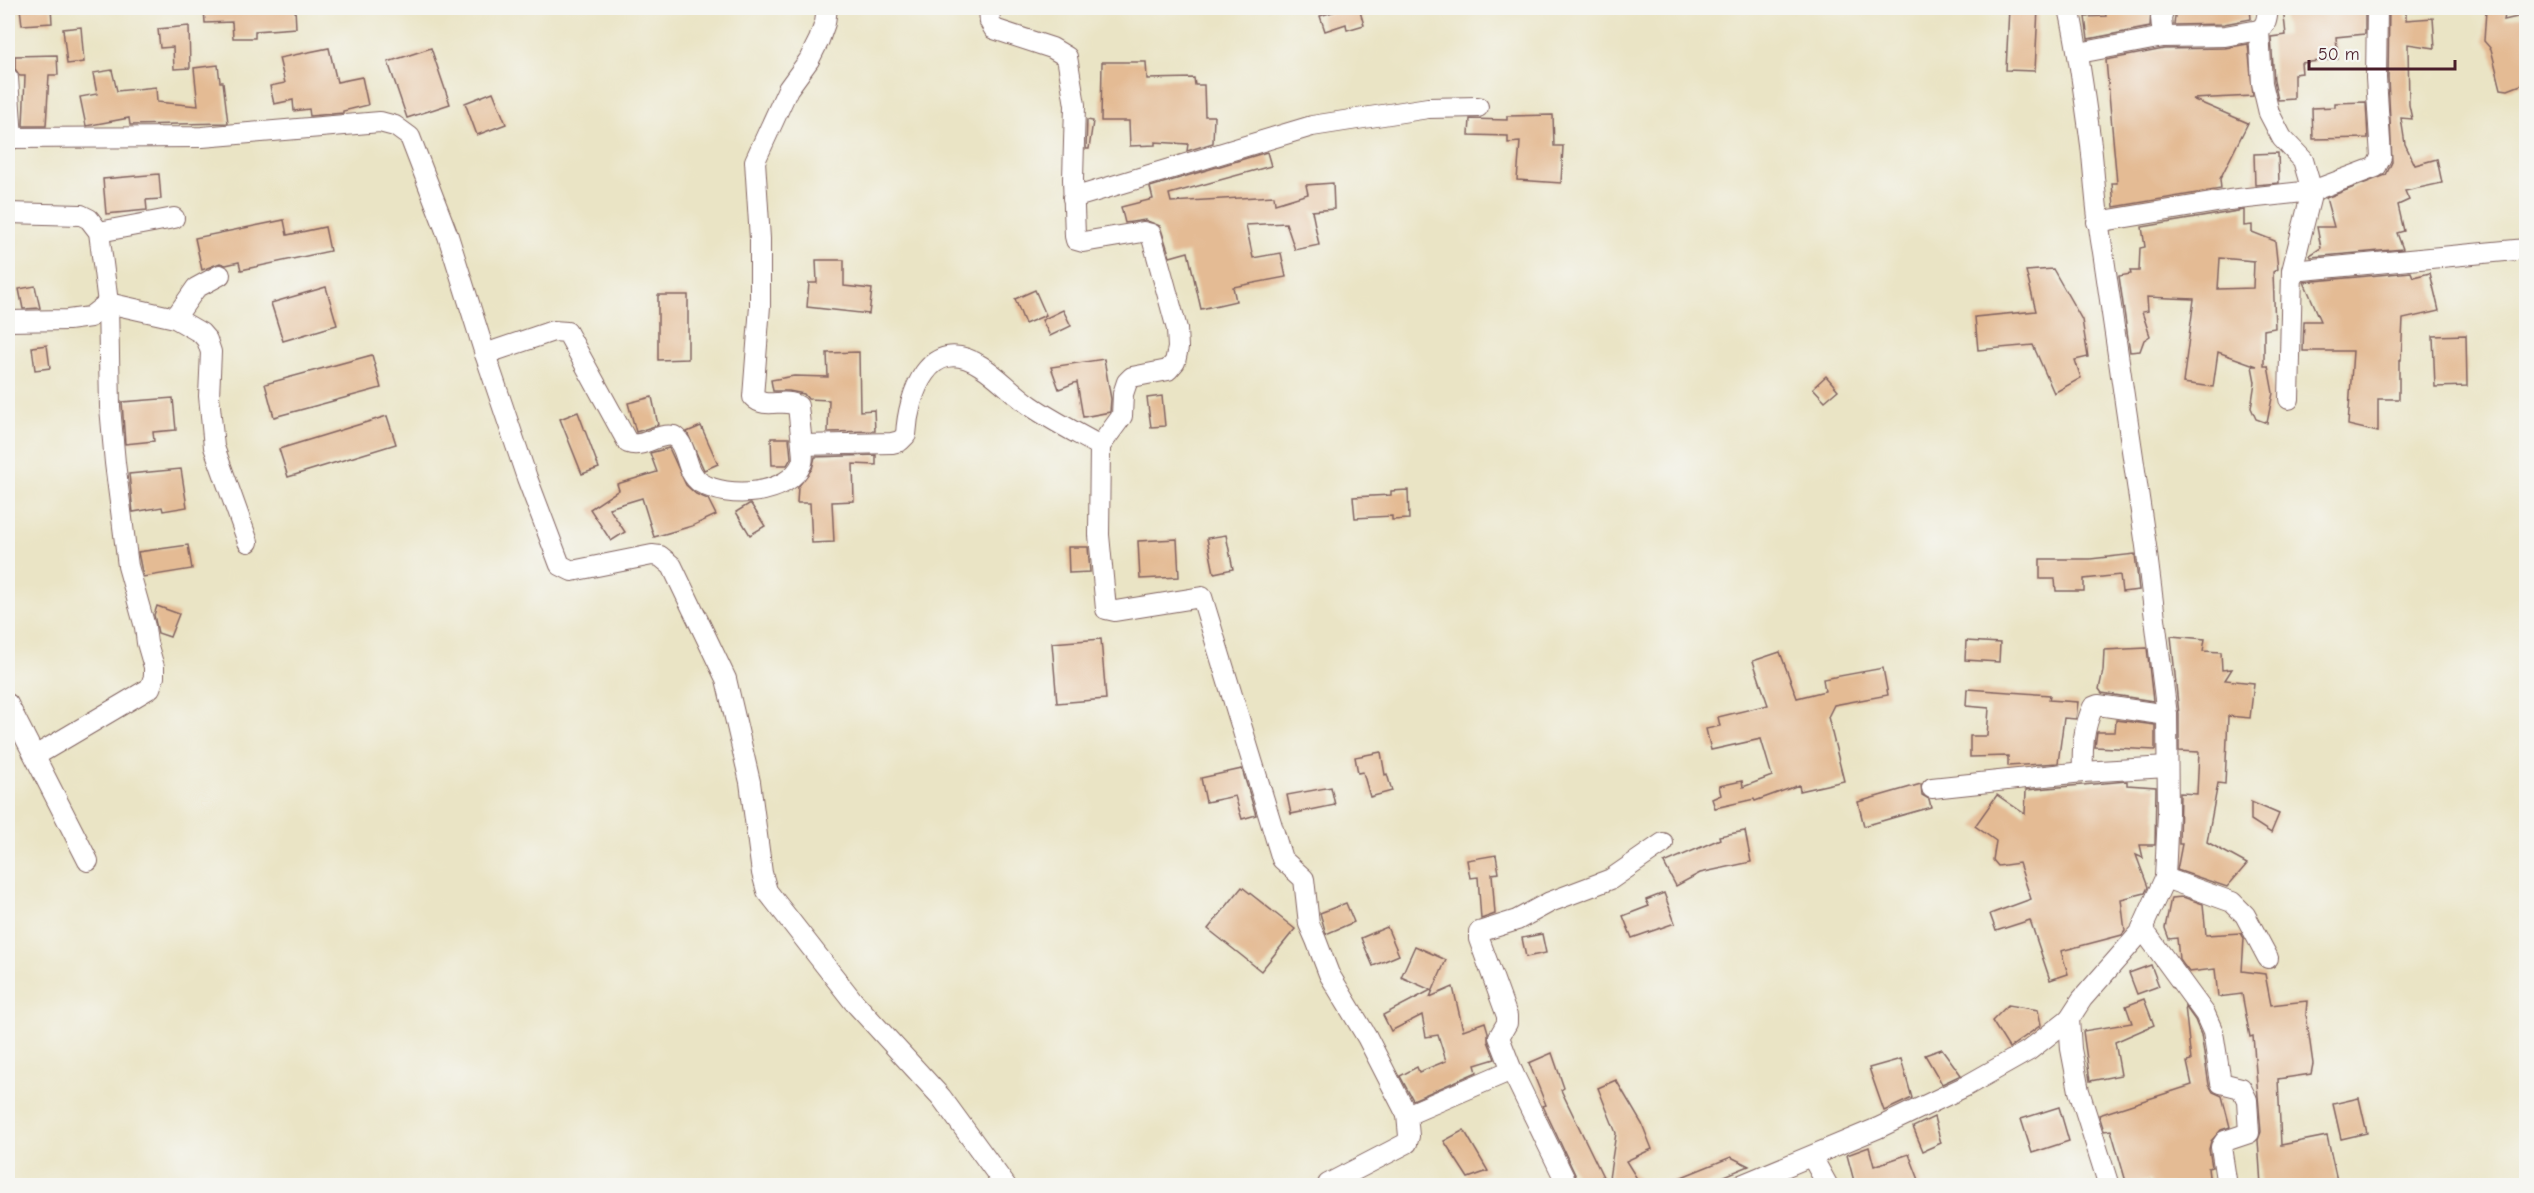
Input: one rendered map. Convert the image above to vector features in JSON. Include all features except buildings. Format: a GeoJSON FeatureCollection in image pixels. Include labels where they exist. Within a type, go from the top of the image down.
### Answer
{"type":"FeatureCollection","features":[{"type":"Feature","properties":{"kind":"street"},"geometry":{"type":"LineString","coordinates":[[485,354],[552,331],[567,332],[628,443],[640,444],[660,436],[674,436],[681,444],[692,476],[708,486],[731,492],[750,492],[778,486],[799,469],[802,461],[802,445],[798,406],[788,402],[761,403],[753,397],[760,295],[760,239],[755,161],[788,89],[809,60],[819,40],[827,8]]}},
{"type":"Feature","properties":{"kind":"street"},"geometry":{"type":"LineString","coordinates":[[989,8],[990,22],[994,29],[1052,48],[1067,57],[1075,105],[1073,198],[1075,236],[1079,242],[1143,232],[1151,234],[1178,339],[1175,362],[1168,370],[1132,377],[1127,382],[1123,394],[1122,416],[1100,446],[1099,535],[1106,609],[1115,611],[1202,597],[1282,859],[1304,879],[1309,924],[1329,974],[1367,1037],[1407,1115],[1409,1136],[1407,1143],[1328,1184]]}},
{"type":"Feature","properties":{"kind":"street"},"geometry":{"type":"LineString","coordinates":[[1739,1185],[1812,1157],[1966,1086],[2028,1051],[2069,1019],[2082,999],[2142,928],[2165,878],[2167,715],[2144,534],[2097,222],[2079,53],[2069,8]]}},
{"type":"Feature","properties":{"kind":"street"},"geometry":{"type":"LineString","coordinates":[[2163,37],[2161,18],[2164,8]]}},
{"type":"Feature","properties":{"kind":"street"},"geometry":{"type":"LineString","coordinates":[[2079,53],[2163,37],[2225,36],[2259,30],[2267,21],[2268,8]]}},
{"type":"Feature","properties":{"kind":"street"},"geometry":{"type":"LineString","coordinates":[[2097,222],[2229,200],[2312,191],[2376,167],[2381,160],[2376,78],[2377,8]]}},
{"type":"Feature","properties":{"kind":"street"},"geometry":{"type":"LineString","coordinates":[[2259,30],[2262,83],[2269,113],[2282,138],[2303,160],[2312,191],[2292,271],[2289,399]]}},
{"type":"Feature","properties":{"kind":"street"},"geometry":{"type":"LineString","coordinates":[[8,78],[10,139],[202,137],[370,122],[395,126],[410,137],[448,236],[485,354],[560,565],[572,571],[652,555],[660,556],[672,566],[726,679],[750,782],[762,873],[767,891],[853,1001],[941,1097],[1006,1185]]}},
{"type":"Feature","properties":{"kind":"street"},"geometry":{"type":"LineString","coordinates":[[1073,198],[1312,126],[1428,108],[1478,107]]}},
{"type":"Feature","properties":{"kind":"street"},"geometry":{"type":"LineString","coordinates":[[8,213],[81,215],[88,219],[99,232],[108,303],[110,407],[116,474],[128,566],[146,627],[147,643],[154,667],[154,677],[150,688],[35,756]]}},
{"type":"Feature","properties":{"kind":"street"},"geometry":{"type":"LineString","coordinates":[[99,232],[174,218]]}},
{"type":"Feature","properties":{"kind":"street"},"geometry":{"type":"LineString","coordinates":[[2292,271],[2526,249]]}},
{"type":"Feature","properties":{"kind":"street"},"geometry":{"type":"LineString","coordinates":[[175,318],[196,288],[220,275]]}},
{"type":"Feature","properties":{"kind":"street"},"geometry":{"type":"LineString","coordinates":[[108,303],[175,318],[201,333],[207,340],[211,352],[209,396],[214,447],[248,542]]}},
{"type":"Feature","properties":{"kind":"street"},"geometry":{"type":"LineString","coordinates":[[8,321],[68,320],[90,317],[108,303]]}},
{"type":"Feature","properties":{"kind":"street"},"geometry":{"type":"LineString","coordinates":[[802,445],[900,441],[906,435],[907,414],[918,381],[936,362],[952,356],[967,359],[980,366],[1030,406],[1100,446]]}},
{"type":"Feature","properties":{"kind":"street"},"geometry":{"type":"LineString","coordinates":[[8,704],[88,861]]}},
{"type":"Feature","properties":{"kind":"street"},"geometry":{"type":"LineString","coordinates":[[2083,772],[2082,737],[2093,707],[2098,705],[2167,715]]}},
{"type":"Feature","properties":{"kind":"street"},"geometry":{"type":"LineString","coordinates":[[1932,788],[2083,772],[2168,767]]}},
{"type":"Feature","properties":{"kind":"street"},"geometry":{"type":"LineString","coordinates":[[1568,1185],[1513,1073],[1499,1037],[1507,1023],[1507,1016],[1479,939],[1479,932],[1517,920],[1550,902],[1611,879],[1663,843]]}},
{"type":"Feature","properties":{"kind":"street"},"geometry":{"type":"LineString","coordinates":[[2165,878],[2232,902],[2245,915],[2268,958]]}},
{"type":"Feature","properties":{"kind":"street"},"geometry":{"type":"LineString","coordinates":[[2142,928],[2156,944],[2205,1014],[2213,1032],[2221,1083],[2241,1088],[2247,1101],[2249,1133],[2225,1142],[2221,1147],[2227,1185]]}},
{"type":"Feature","properties":{"kind":"street"},"geometry":{"type":"LineString","coordinates":[[2069,1019],[2071,1049],[2079,1091],[2109,1185]]}},
{"type":"Feature","properties":{"kind":"street"},"geometry":{"type":"LineString","coordinates":[[1407,1115],[1507,1072],[1513,1073]]}},
{"type":"Feature","properties":{"kind":"street"},"geometry":{"type":"LineString","coordinates":[[1812,1157],[1828,1185]]}}]}
